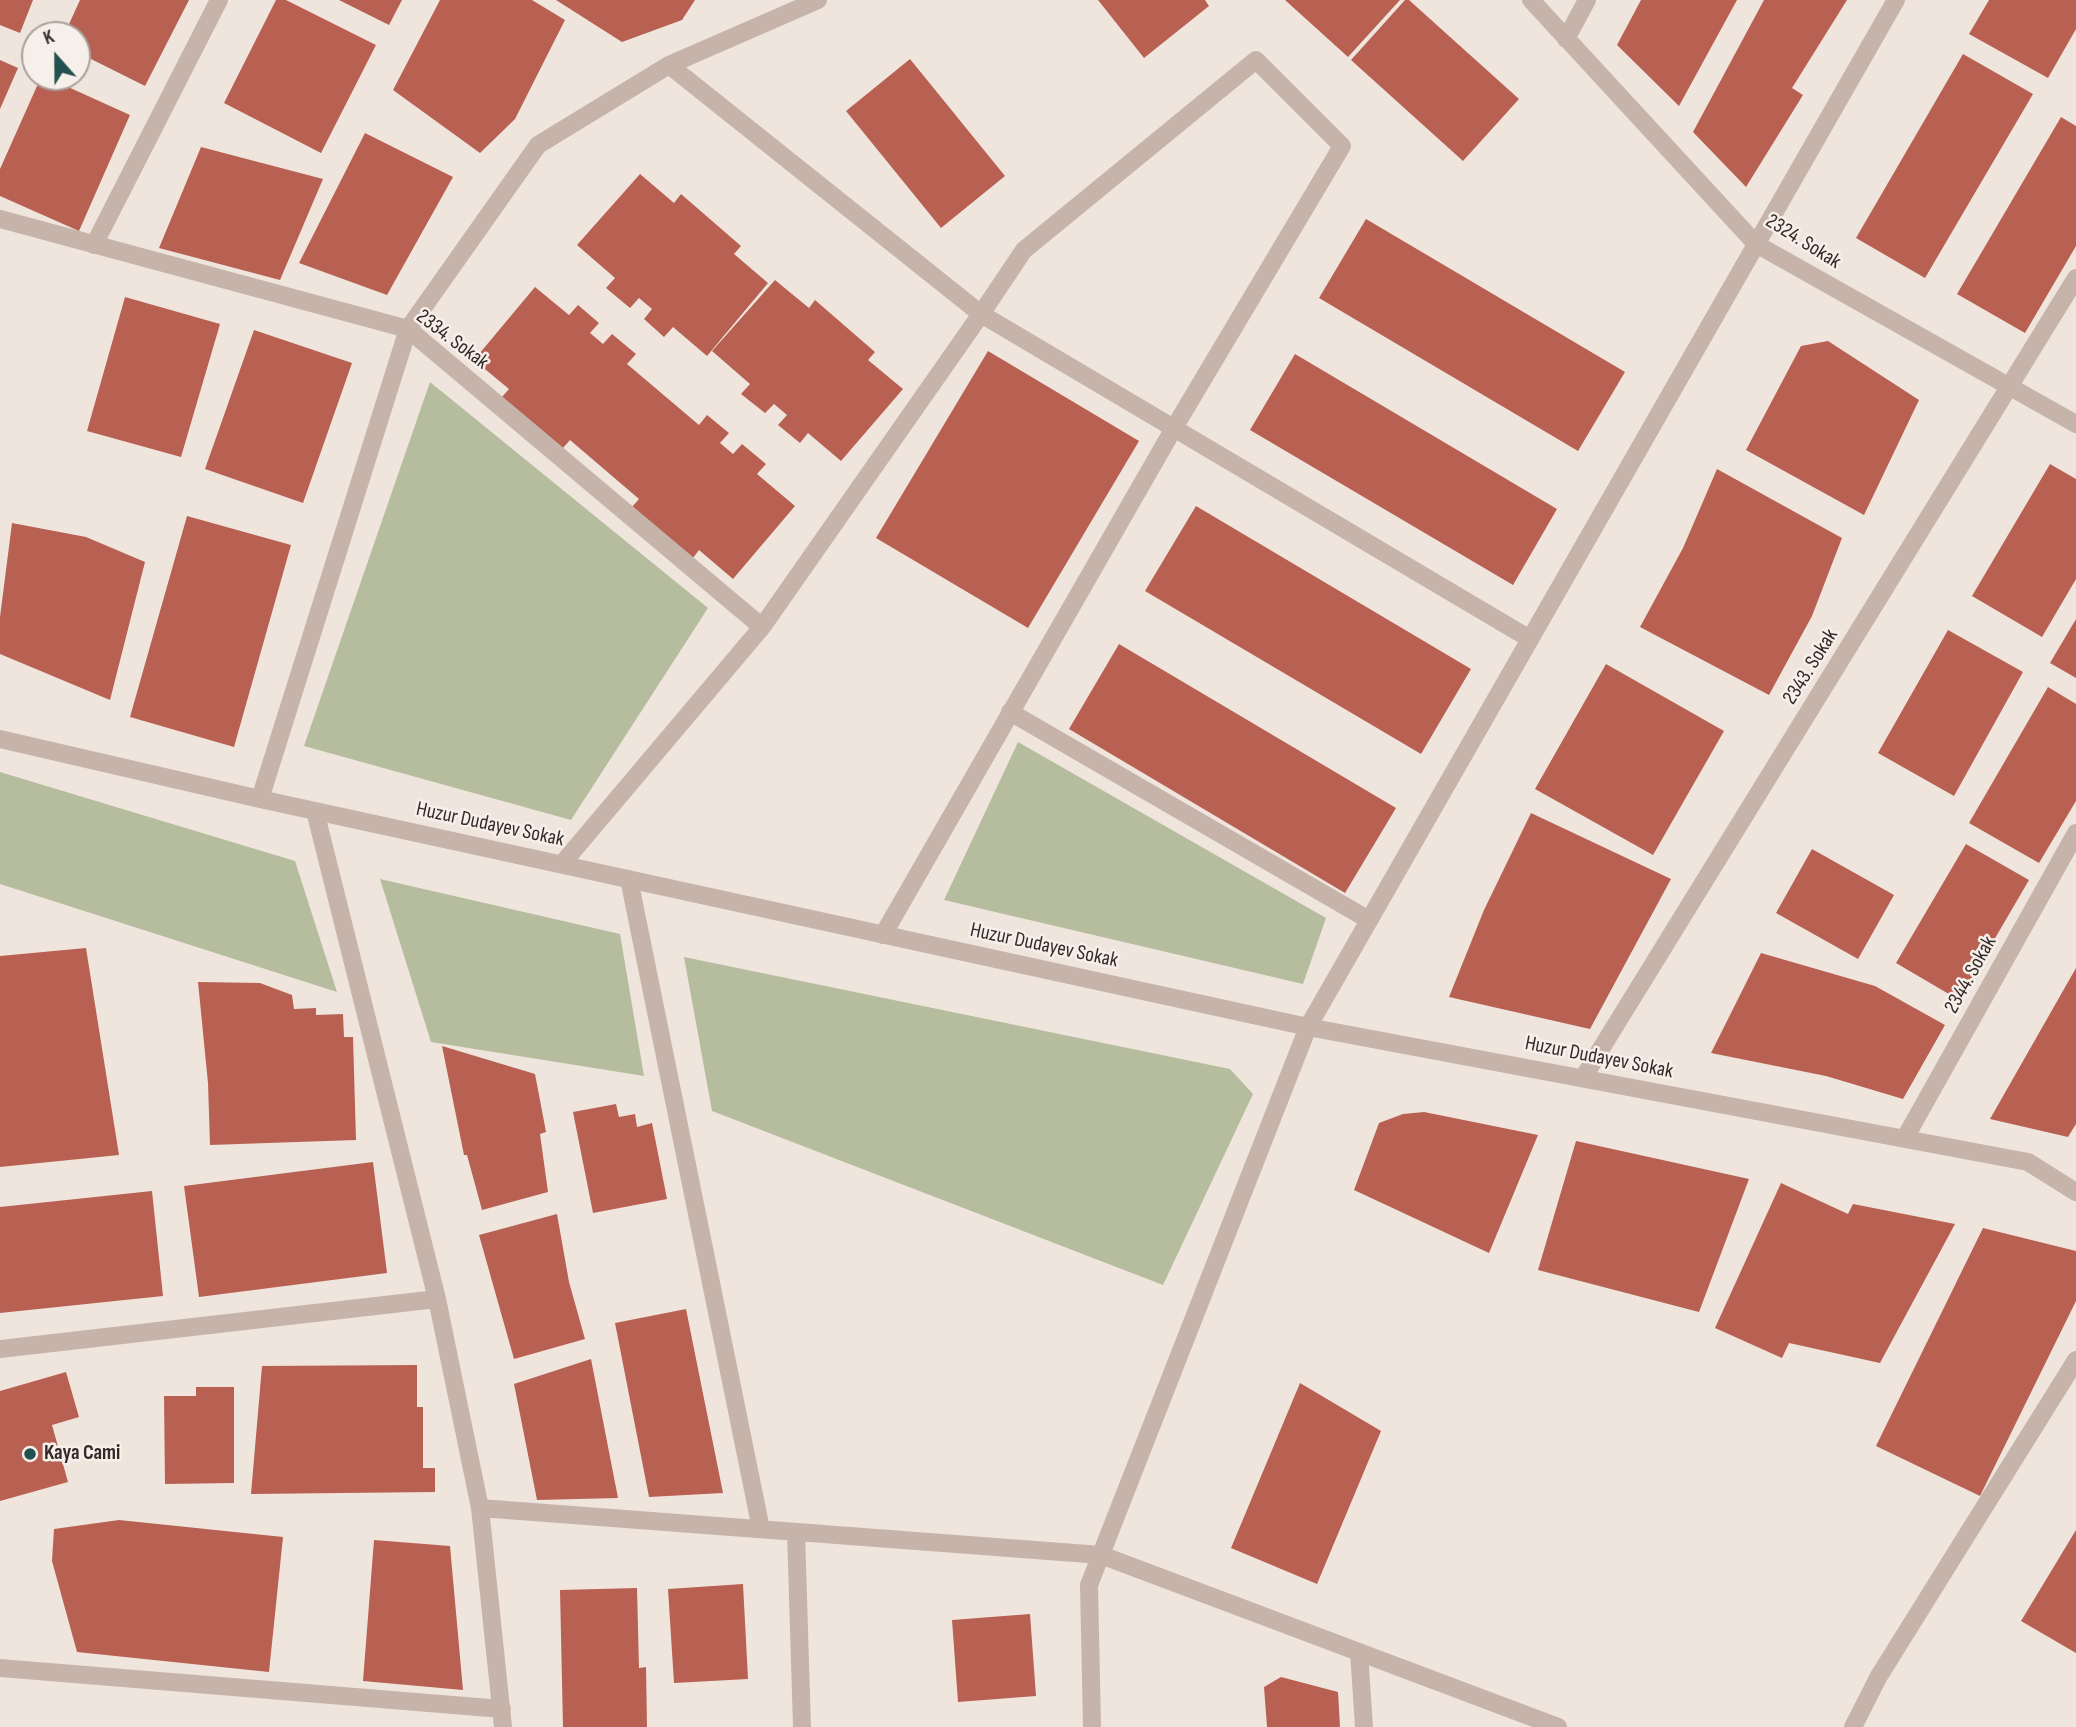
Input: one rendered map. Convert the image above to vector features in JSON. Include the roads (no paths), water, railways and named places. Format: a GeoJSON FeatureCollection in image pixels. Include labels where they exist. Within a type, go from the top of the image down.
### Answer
{"type":"FeatureCollection","features":[{"type":"Feature","properties":{"kind":"street"},"geometry":{"type":"LineString","coordinates":[[94,245],[219,0]]}},
{"type":"Feature","properties":{"kind":"street","name":"2324. Sokak"},"geometry":{"type":"LineString","coordinates":[[1531,0],[1756,244],[2076,424]]}},
{"type":"Feature","properties":{"kind":"street"},"geometry":{"type":"LineString","coordinates":[[1566,39],[1587,0]]}},
{"type":"Feature","properties":{"kind":"street"},"geometry":{"type":"LineString","coordinates":[[1092,1727],[1089,1585],[1308,1027],[1896,0]]}},
{"type":"Feature","properties":{"kind":"street"},"geometry":{"type":"LineString","coordinates":[[260,799],[408,329],[538,145],[669,65],[814,1]]}},
{"type":"Feature","properties":{"kind":"street"},"geometry":{"type":"LineString","coordinates":[[562,864],[762,627],[1024,250],[1256,60],[1342,146],[1174,428],[883,935]]}},
{"type":"Feature","properties":{"kind":"street"},"geometry":{"type":"LineString","coordinates":[[669,65],[981,314],[1530,639]]}},
{"type":"Feature","properties":{"kind":"street","name":"2334. Sokak"},"geometry":{"type":"LineString","coordinates":[[0,219],[408,329],[762,627]]}},
{"type":"Feature","properties":{"kind":"street","name":"2343. Sokak"},"geometry":{"type":"LineString","coordinates":[[1583,1078],[2076,278]]}},
{"type":"Feature","properties":{"kind":"street"},"geometry":{"type":"LineString","coordinates":[[1010,712],[1369,920]]}},
{"type":"Feature","properties":{"kind":"street","name":"Huzur Dudayev Sokak"},"geometry":{"type":"LineString","coordinates":[[0,739],[260,799],[1308,1027],[2028,1162],[2076,1192]]}},
{"type":"Feature","properties":{"kind":"street"},"geometry":{"type":"LineString","coordinates":[[315,811],[437,1298],[480,1508],[503,1727]]}},
{"type":"Feature","properties":{"kind":"street","name":"2344. Sokak"},"geometry":{"type":"LineString","coordinates":[[1905,1139],[2076,833]]}},
{"type":"Feature","properties":{"kind":"street"},"geometry":{"type":"LineString","coordinates":[[629,879],[761,1529]]}},
{"type":"Feature","properties":{"kind":"street"},"geometry":{"type":"LineString","coordinates":[[0,1349],[437,1298]]}},
{"type":"Feature","properties":{"kind":"street"},"geometry":{"type":"LineString","coordinates":[[1853,1727],[1879,1676],[2076,1360]]}},
{"type":"Feature","properties":{"kind":"street"},"geometry":{"type":"LineString","coordinates":[[480,1508],[1101,1555],[1558,1727]]}},
{"type":"Feature","properties":{"kind":"street"},"geometry":{"type":"LineString","coordinates":[[796,1532],[802,1727]]}},
{"type":"Feature","properties":{"kind":"street"},"geometry":{"type":"LineString","coordinates":[[1359,1652],[1364,1727]]}},
{"type":"Feature","properties":{"kind":"street"},"geometry":{"type":"LineString","coordinates":[[0,1668],[502,1709]]}},
{"type":"Feature","properties":{"kind":"place","name":"Kaya Cami"},"geometry":{"type":"Point","coordinates":[30,1454]}}]}
